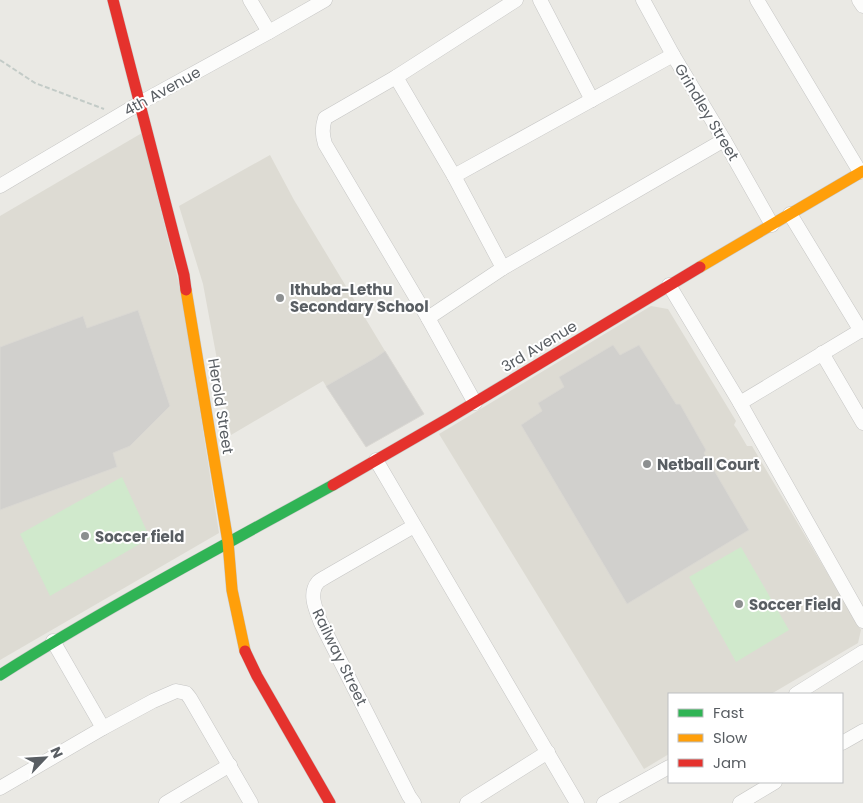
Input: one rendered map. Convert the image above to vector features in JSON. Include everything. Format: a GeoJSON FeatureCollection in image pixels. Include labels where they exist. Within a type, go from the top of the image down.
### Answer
{"type":"FeatureCollection","features":[{"type":"Feature","properties":{"kind":"street","name":"Herold Street"},"geometry":{"type":"LineString","coordinates":[[113,0],[184,275],[228,542],[234,598],[245,650],[256,676],[330,803]]}},
{"type":"Feature","properties":{"kind":"street"},"geometry":{"type":"LineString","coordinates":[[250,0],[269,32]]}},
{"type":"Feature","properties":{"kind":"street","name":"4th Avenue"},"geometry":{"type":"LineString","coordinates":[[0,186],[119,115],[325,0]]}},
{"type":"Feature","properties":{"kind":"street"},"geometry":{"type":"LineString","coordinates":[[475,403],[428,318],[325,144],[322,127],[325,118],[396,77],[516,0]]}},
{"type":"Feature","properties":{"kind":"street"},"geometry":{"type":"LineString","coordinates":[[540,0],[592,100]]}},
{"type":"Feature","properties":{"kind":"street","name":"Grindley Street"},"geometry":{"type":"LineString","coordinates":[[643,0],[772,225]]}},
{"type":"Feature","properties":{"kind":"street"},"geometry":{"type":"LineString","coordinates":[[757,0],[861,172]]}},
{"type":"Feature","properties":{"kind":"street"},"geometry":{"type":"LineString","coordinates":[[860,0],[863,6]]}},
{"type":"Feature","properties":{"kind":"street"},"geometry":{"type":"LineString","coordinates":[[454,176],[673,55]]}},
{"type":"Feature","properties":{"kind":"street"},"geometry":{"type":"LineString","coordinates":[[396,77],[454,176],[504,268]]}},
{"type":"Feature","properties":{"kind":"street"},"geometry":{"type":"LineString","coordinates":[[428,318],[504,268],[724,140]]}},
{"type":"Feature","properties":{"kind":"street","name":"3rd Avenue"},"geometry":{"type":"LineString","coordinates":[[0,675],[53,641],[475,403],[669,285],[861,172]]}},
{"type":"Feature","properties":{"kind":"street"},"geometry":{"type":"LineString","coordinates":[[740,403],[862,330],[790,214]]}},
{"type":"Feature","properties":{"kind":"street"},"geometry":{"type":"LineString","coordinates":[[669,285],[740,403],[863,620]]}},
{"type":"Feature","properties":{"kind":"street"},"geometry":{"type":"LineString","coordinates":[[822,353],[863,423]]}},
{"type":"Feature","properties":{"kind":"street"},"geometry":{"type":"LineString","coordinates":[[376,460],[577,803]]}},
{"type":"Feature","properties":{"kind":"street","name":"Railway Street"},"geometry":{"type":"LineString","coordinates":[[414,526],[329,575],[318,583],[313,594],[314,606],[321,623],[414,803]]}},
{"type":"Feature","properties":{"kind":"street"},"geometry":{"type":"LineString","coordinates":[[53,641],[103,728]]}},
{"type":"Feature","properties":{"kind":"street"},"geometry":{"type":"LineString","coordinates":[[798,693],[863,652]]}},
{"type":"Feature","properties":{"kind":"street"},"geometry":{"type":"LineString","coordinates":[[0,788],[103,728],[176,691],[186,693],[190,698],[251,803]]}},
{"type":"Feature","properties":{"kind":"street"},"geometry":{"type":"LineString","coordinates":[[843,742],[863,731]]}},
{"type":"Feature","properties":{"kind":"street"},"geometry":{"type":"LineString","coordinates":[[467,803],[548,752]]}},
{"type":"Feature","properties":{"kind":"street"},"geometry":{"type":"LineString","coordinates":[[166,803],[230,765]]}},
{"type":"Feature","properties":{"kind":"street"},"geometry":{"type":"LineString","coordinates":[[604,803],[668,768]]}},
{"type":"Feature","properties":{"kind":"street"},"geometry":{"type":"LineString","coordinates":[[740,803],[774,783]]}},
{"type":"Feature","properties":{"kind":"path"},"geometry":{"type":"LineString","coordinates":[[0,60],[35,83],[119,115]]}},
{"type":"Feature","properties":{"kind":"shaded area"},"geometry":{"type":"Polygon","coordinates":[[[142,133],[182,296],[219,533],[0,660],[0,216],[142,133]]]}},
{"type":"Feature","properties":{"kind":"shaded area","name":"Ithuba-Lethu Secondary School"},"geometry":{"type":"Polygon","coordinates":[[[270,155],[294,200],[385,351],[326,386],[323,381],[231,435],[203,284],[179,206],[270,155]]]}},
{"type":"Feature","properties":{"kind":"shaded area"},"geometry":{"type":"Polygon","coordinates":[[[651,306],[668,309],[736,421],[734,425],[747,446],[752,446],[861,630],[858,643],[773,693],[668,693],[668,755],[644,769],[439,434],[651,306]]]}},
{"type":"Feature","properties":{"kind":"green space","name":"Soccer field"},"geometry":{"type":"Polygon","coordinates":[[[122,477],[150,538],[50,596],[20,534],[122,477]]]}},
{"type":"Feature","properties":{"kind":"green space","name":"Soccer Field"},"geometry":{"type":"Polygon","coordinates":[[[741,547],[789,630],[736,662],[689,577],[741,547]]]}},
{"type":"Feature","properties":{"kind":"building"},"geometry":{"type":"Polygon","coordinates":[[[138,310],[170,406],[130,446],[113,453],[117,467],[0,510],[0,347],[83,316],[87,328],[138,310]]]}},
{"type":"Feature","properties":{"kind":"building"},"geometry":{"type":"Polygon","coordinates":[[[613,345],[620,355],[639,345],[676,404],[680,404],[706,450],[704,453],[749,530],[627,604],[521,425],[542,411],[538,403],[564,387],[559,377],[613,345]]]}},
{"type":"Feature","properties":{"kind":"building"},"geometry":{"type":"Polygon","coordinates":[[[385,351],[424,414],[366,447],[326,386],[385,351]]]}},
{"type":"Feature","properties":{"kind":"traffic: fast"},"geometry":{"type":"LineString","coordinates":[[0,675],[123,601],[333,485]]}},
{"type":"Feature","properties":{"kind":"traffic: slow"},"geometry":{"type":"LineString","coordinates":[[700,267],[863,171]]}},
{"type":"Feature","properties":{"kind":"traffic: slow"},"geometry":{"type":"LineString","coordinates":[[186,290],[228,542],[232,590],[245,651]]}},
{"type":"Feature","properties":{"kind":"traffic: jam"},"geometry":{"type":"LineString","coordinates":[[113,0],[184,275],[186,290]]}},
{"type":"Feature","properties":{"kind":"traffic: jam"},"geometry":{"type":"LineString","coordinates":[[333,485],[449,418],[700,267]]}},
{"type":"Feature","properties":{"kind":"traffic: jam"},"geometry":{"type":"LineString","coordinates":[[245,651],[257,676],[330,803]]}},
{"type":"Feature","properties":{"kind":"place","name":"Ithuba-Lethu Secondary School"},"geometry":{"type":"Point","coordinates":[280,298]}},
{"type":"Feature","properties":{"kind":"place","name":"Netball Court"},"geometry":{"type":"Point","coordinates":[647,464]}},
{"type":"Feature","properties":{"kind":"place","name":"Soccer field"},"geometry":{"type":"Point","coordinates":[85,536]}},
{"type":"Feature","properties":{"kind":"place","name":"Soccer Field"},"geometry":{"type":"Point","coordinates":[739,604]}}]}
